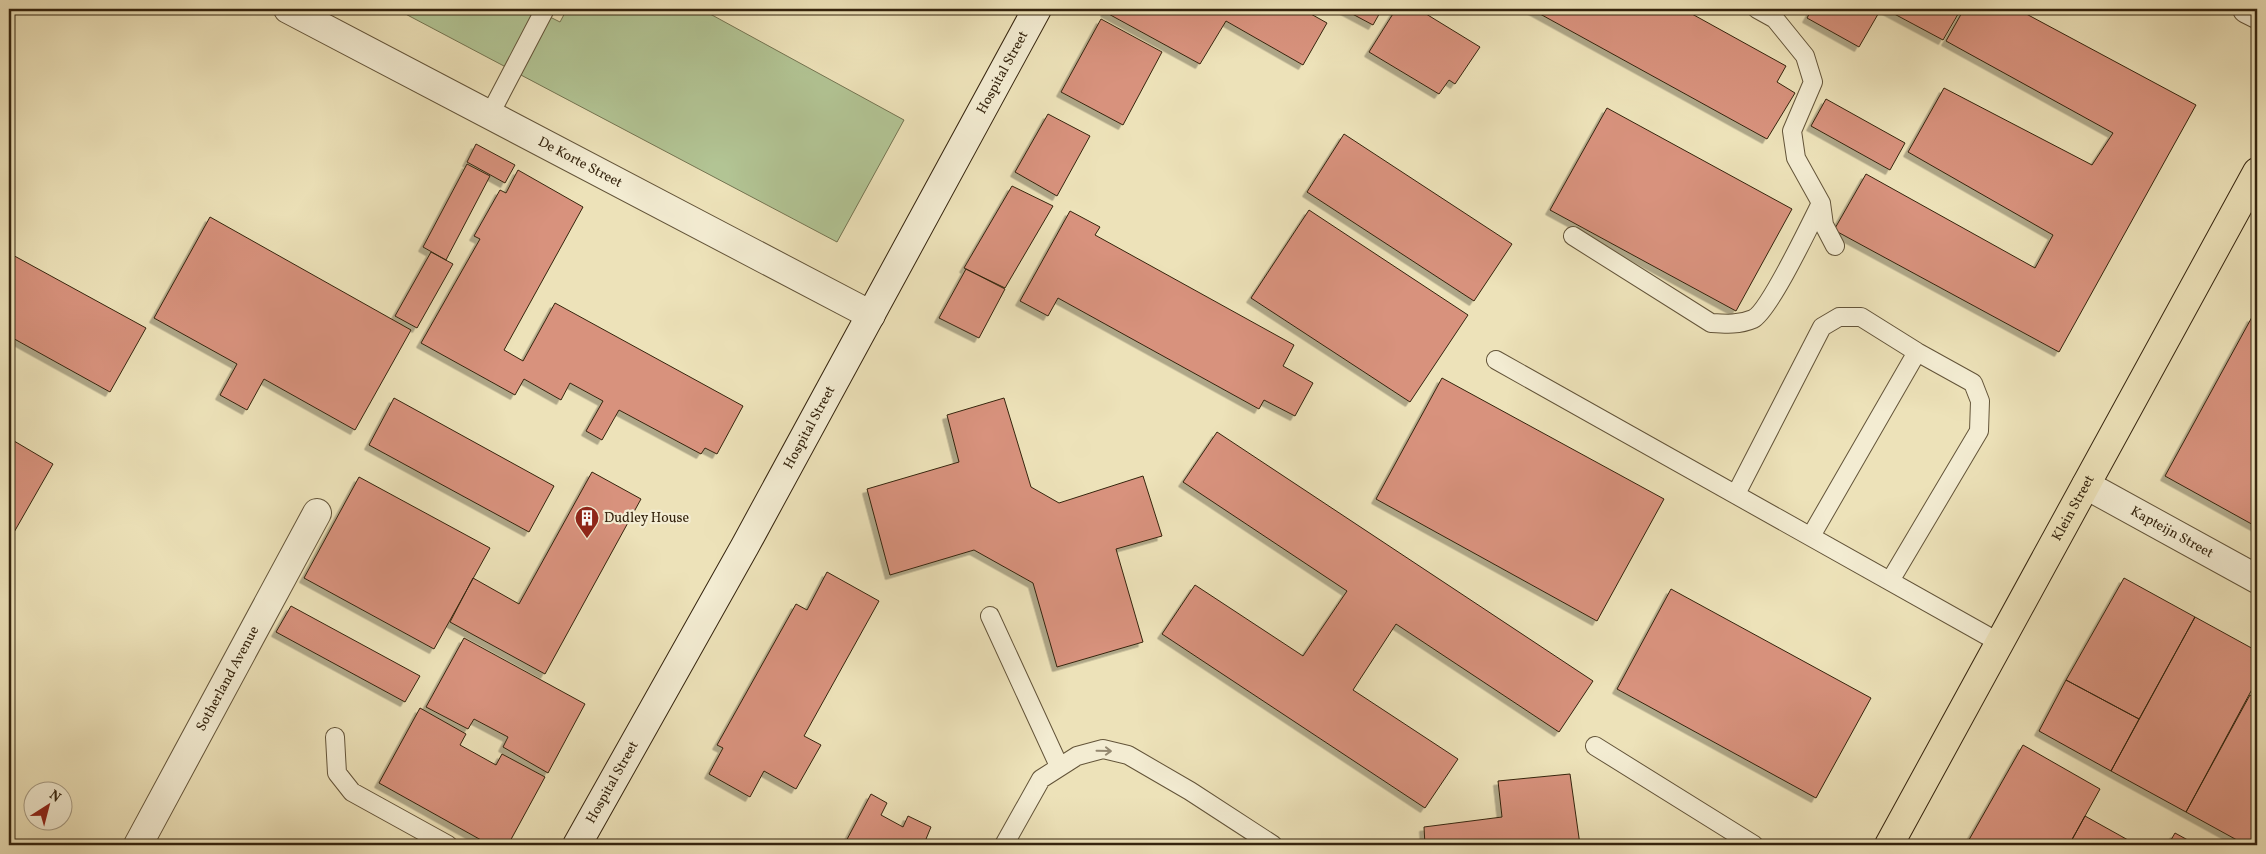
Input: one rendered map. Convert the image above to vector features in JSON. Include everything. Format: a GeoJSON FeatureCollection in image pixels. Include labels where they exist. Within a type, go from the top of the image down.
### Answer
{"type":"FeatureCollection","features":[{"type":"Feature","properties":{"kind":"main road","name":"Klein Street"},"geometry":{"type":"LineString","coordinates":[[1889,845],[2257,172]]}},
{"type":"Feature","properties":{"kind":"street","name":"De Korte Street"},"geometry":{"type":"LineString","coordinates":[[288,9],[872,315]]}},
{"type":"Feature","properties":{"kind":"street","name":"Hospital Street"},"geometry":{"type":"LineString","coordinates":[[577,845],[745,546],[1037,9]]}},
{"type":"Feature","properties":{"kind":"street"},"geometry":{"type":"LineString","coordinates":[[2247,9],[2257,14]]}},
{"type":"Feature","properties":{"kind":"street","name":"Kapteijn Street"},"geometry":{"type":"LineString","coordinates":[[2086,485],[2257,579]]}},
{"type":"Feature","properties":{"kind":"street","name":"Sotherland Avenue"},"geometry":{"type":"LineString","coordinates":[[138,845],[317,513]]}},
{"type":"Feature","properties":{"kind":"lane"},"geometry":{"type":"LineString","coordinates":[[489,116],[545,9]]}},
{"type":"Feature","properties":{"kind":"lane"},"geometry":{"type":"LineString","coordinates":[[1757,9],[1775,19],[1805,56],[1813,82],[1792,131],[1796,158],[1821,203],[1824,224],[1835,246]]}},
{"type":"Feature","properties":{"kind":"lane"},"geometry":{"type":"LineString","coordinates":[[1573,236],[1711,323],[1737,324],[1755,318],[1763,308],[1782,280],[1821,203]]}},
{"type":"Feature","properties":{"kind":"lane"},"geometry":{"type":"LineString","coordinates":[[1736,494],[1822,327],[1839,317],[1861,317],[1917,352],[1973,383],[1980,401],[1979,431],[1890,581]]}},
{"type":"Feature","properties":{"kind":"lane"},"geometry":{"type":"LineString","coordinates":[[1811,536],[1917,352]]}},
{"type":"Feature","properties":{"kind":"lane"},"geometry":{"type":"LineString","coordinates":[[1496,360],[2000,643]]}},
{"type":"Feature","properties":{"kind":"lane"},"geometry":{"type":"LineString","coordinates":[[990,616],[1059,766]]}},
{"type":"Feature","properties":{"kind":"lane"},"geometry":{"type":"LineString","coordinates":[[335,737],[337,773],[352,792],[448,845]]}},
{"type":"Feature","properties":{"kind":"lane"},"geometry":{"type":"LineString","coordinates":[[1596,746],[1754,845]]}},
{"type":"Feature","properties":{"kind":"lane"},"geometry":{"type":"LineString","coordinates":[[1004,845],[1041,779],[1077,756],[1103,749],[1128,755],[1190,791],[1273,845]]}},
{"type":"Feature","properties":{"kind":"green space"},"geometry":{"type":"Polygon","coordinates":[[[396,9],[534,9],[560,22],[567,9],[701,9],[904,120],[837,242],[396,9]]]}},
{"type":"Feature","properties":{"kind":"building"},"geometry":{"type":"Polygon","coordinates":[[[1107,9],[1302,9],[1327,23],[1303,65],[1226,21],[1200,64],[1105,12],[1107,9]]]}},
{"type":"Feature","properties":{"kind":"building"},"geometry":{"type":"Polygon","coordinates":[[[1343,9],[1382,9],[1373,25],[1343,9]]]}},
{"type":"Feature","properties":{"kind":"building"},"geometry":{"type":"Polygon","coordinates":[[[1396,9],[1418,9],[1480,47],[1455,84],[1449,80],[1439,94],[1369,52],[1396,9]]]}},
{"type":"Feature","properties":{"kind":"building"},"geometry":{"type":"Polygon","coordinates":[[[1531,9],[1683,9],[1786,66],[1777,82],[1795,93],[1767,139],[1531,9]]]}},
{"type":"Feature","properties":{"kind":"building"},"geometry":{"type":"Polygon","coordinates":[[[1812,9],[1881,9],[1859,47],[1807,18],[1812,9]]]}},
{"type":"Feature","properties":{"kind":"building"},"geometry":{"type":"Polygon","coordinates":[[[1885,9],[1961,9],[1943,40],[1885,9]]]}},
{"type":"Feature","properties":{"kind":"building"},"geometry":{"type":"Polygon","coordinates":[[[1964,9],[2017,9],[2196,105],[2059,352],[1834,230],[1866,174],[2035,268],[2053,235],[1908,152],[1944,88],[2092,165],[2113,133],[1946,41],[1964,9]]]}},
{"type":"Feature","properties":{"kind":"building"},"geometry":{"type":"Polygon","coordinates":[[[1101,19],[1162,52],[1123,125],[1061,92],[1101,19]]]}},
{"type":"Feature","properties":{"kind":"building"},"geometry":{"type":"Polygon","coordinates":[[[1826,99],[1905,143],[1890,170],[1811,126],[1826,99]]]}},
{"type":"Feature","properties":{"kind":"building"},"geometry":{"type":"Polygon","coordinates":[[[1607,108],[1792,209],[1736,311],[1550,210],[1607,108]]]}},
{"type":"Feature","properties":{"kind":"building"},"geometry":{"type":"Polygon","coordinates":[[[1048,114],[1090,136],[1057,196],[1015,172],[1048,114]]]}},
{"type":"Feature","properties":{"kind":"building"},"geometry":{"type":"Polygon","coordinates":[[[1344,134],[1512,244],[1474,301],[1307,192],[1344,134]]]}},
{"type":"Feature","properties":{"kind":"building"},"geometry":{"type":"Polygon","coordinates":[[[476,144],[515,165],[505,183],[467,162],[476,144]]]}},
{"type":"Feature","properties":{"kind":"building"},"geometry":{"type":"Polygon","coordinates":[[[467,164],[490,176],[446,260],[423,247],[467,164]]]}},
{"type":"Feature","properties":{"kind":"building"},"geometry":{"type":"Polygon","coordinates":[[[518,170],[583,207],[504,350],[523,361],[555,303],[743,406],[717,454],[705,448],[701,454],[619,410],[602,440],[586,431],[603,401],[570,383],[561,400],[524,379],[515,395],[421,343],[480,239],[474,236],[500,190],[506,193],[518,170]]]}},
{"type":"Feature","properties":{"kind":"building"},"geometry":{"type":"Polygon","coordinates":[[[1012,186],[1053,206],[1005,288],[964,268],[1012,186]]]}},
{"type":"Feature","properties":{"kind":"building"},"geometry":{"type":"Polygon","coordinates":[[[1309,210],[1468,315],[1410,402],[1251,298],[1309,210]]]}},
{"type":"Feature","properties":{"kind":"building"},"geometry":{"type":"Polygon","coordinates":[[[1070,211],[1100,227],[1095,235],[1294,345],[1283,366],[1313,383],[1295,416],[1264,400],[1259,409],[1058,298],[1048,316],[1020,301],[1070,211]]]}},
{"type":"Feature","properties":{"kind":"building"},"geometry":{"type":"Polygon","coordinates":[[[210,217],[411,330],[355,430],[264,379],[247,410],[220,395],[237,364],[154,318],[210,217]]]}},
{"type":"Feature","properties":{"kind":"building"},"geometry":{"type":"Polygon","coordinates":[[[431,252],[453,264],[417,328],[395,316],[431,252]]]}},
{"type":"Feature","properties":{"kind":"building"},"geometry":{"type":"Polygon","coordinates":[[[9,253],[146,328],[110,392],[9,336],[9,253]]]}},
{"type":"Feature","properties":{"kind":"building"},"geometry":{"type":"Polygon","coordinates":[[[966,269],[1005,289],[979,338],[939,318],[966,269]]]}},
{"type":"Feature","properties":{"kind":"building"},"geometry":{"type":"Polygon","coordinates":[[[2252,317],[2257,319],[2257,527],[2165,476],[2252,317]]]}},
{"type":"Feature","properties":{"kind":"building"},"geometry":{"type":"Polygon","coordinates":[[[1442,378],[1664,499],[1597,621],[1376,499],[1442,378]]]}},
{"type":"Feature","properties":{"kind":"building"},"geometry":{"type":"Polygon","coordinates":[[[394,398],[554,486],[529,532],[369,445],[394,398]]]}},
{"type":"Feature","properties":{"kind":"building"},"geometry":{"type":"Polygon","coordinates":[[[1004,398],[1031,487],[1059,503],[1143,476],[1162,536],[1116,549],[1143,642],[1057,667],[1033,583],[974,550],[890,575],[867,489],[959,462],[947,415],[1004,398]]]}},
{"type":"Feature","properties":{"kind":"building"},"geometry":{"type":"Polygon","coordinates":[[[1217,432],[1593,681],[1559,732],[1396,624],[1353,690],[1458,759],[1425,808],[1162,634],[1195,585],[1303,656],[1347,591],[1183,482],[1217,432]]]}},
{"type":"Feature","properties":{"kind":"building"},"geometry":{"type":"Polygon","coordinates":[[[9,438],[53,464],[9,541],[9,438]]]}},
{"type":"Feature","properties":{"kind":"building","name":"Dudley House"},"geometry":{"type":"Polygon","coordinates":[[[592,472],[641,499],[545,674],[450,622],[473,578],[519,604],[592,472]]]}},
{"type":"Feature","properties":{"kind":"building"},"geometry":{"type":"Polygon","coordinates":[[[359,477],[490,548],[434,649],[304,578],[359,477]]]}},
{"type":"Feature","properties":{"kind":"building"},"geometry":{"type":"Polygon","coordinates":[[[827,572],[879,601],[804,736],[821,745],[796,789],[764,771],[750,797],[709,774],[723,748],[717,745],[796,604],[807,610],[827,572]]]}},
{"type":"Feature","properties":{"kind":"building"},"geometry":{"type":"Polygon","coordinates":[[[2124,578],[2195,617],[2139,719],[2066,680],[2124,578]]]}},
{"type":"Feature","properties":{"kind":"building"},"geometry":{"type":"Polygon","coordinates":[[[1671,589],[1871,698],[1816,798],[1617,689],[1671,589]]]}},
{"type":"Feature","properties":{"kind":"building"},"geometry":{"type":"Polygon","coordinates":[[[291,606],[420,676],[405,702],[276,632],[291,606]]]}},
{"type":"Feature","properties":{"kind":"building"},"geometry":{"type":"Polygon","coordinates":[[[2195,617],[2257,651],[2257,680],[2186,812],[2111,771],[2195,617]]]}},
{"type":"Feature","properties":{"kind":"building"},"geometry":{"type":"Polygon","coordinates":[[[464,638],[585,704],[548,773],[503,747],[508,737],[474,719],[468,729],[426,707],[464,638]]]}},
{"type":"Feature","properties":{"kind":"building"},"geometry":{"type":"Polygon","coordinates":[[[2066,680],[2139,719],[2111,771],[2039,731],[2066,680]]]}},
{"type":"Feature","properties":{"kind":"building"},"geometry":{"type":"Polygon","coordinates":[[[2250,695],[2257,699],[2257,845],[2246,845],[2186,812],[2250,695]]]}},
{"type":"Feature","properties":{"kind":"building"},"geometry":{"type":"Polygon","coordinates":[[[420,708],[466,734],[460,745],[496,765],[502,754],[545,777],[508,845],[490,845],[379,783],[420,708]]]}},
{"type":"Feature","properties":{"kind":"building"},"geometry":{"type":"Polygon","coordinates":[[[2023,745],[2100,789],[2069,845],[1966,845],[2023,745]]]}},
{"type":"Feature","properties":{"kind":"building"},"geometry":{"type":"Polygon","coordinates":[[[1570,774],[1580,845],[1425,845],[1424,827],[1502,817],[1498,781],[1570,774]]]}},
{"type":"Feature","properties":{"kind":"building"},"geometry":{"type":"Polygon","coordinates":[[[871,794],[887,803],[881,815],[903,827],[908,816],[931,827],[926,839],[930,841],[931,845],[844,845],[871,794]]]}},
{"type":"Feature","properties":{"kind":"building"},"geometry":{"type":"Polygon","coordinates":[[[2085,816],[2137,845],[2069,845],[2085,816]]]}},
{"type":"Feature","properties":{"kind":"building"},"geometry":{"type":"Polygon","coordinates":[[[2175,833],[2197,845],[2168,845],[2175,833]]]}},
{"type":"Feature","properties":{"kind":"place","name":"Dudley House"},"geometry":{"type":"Point","coordinates":[587,539]}}]}
